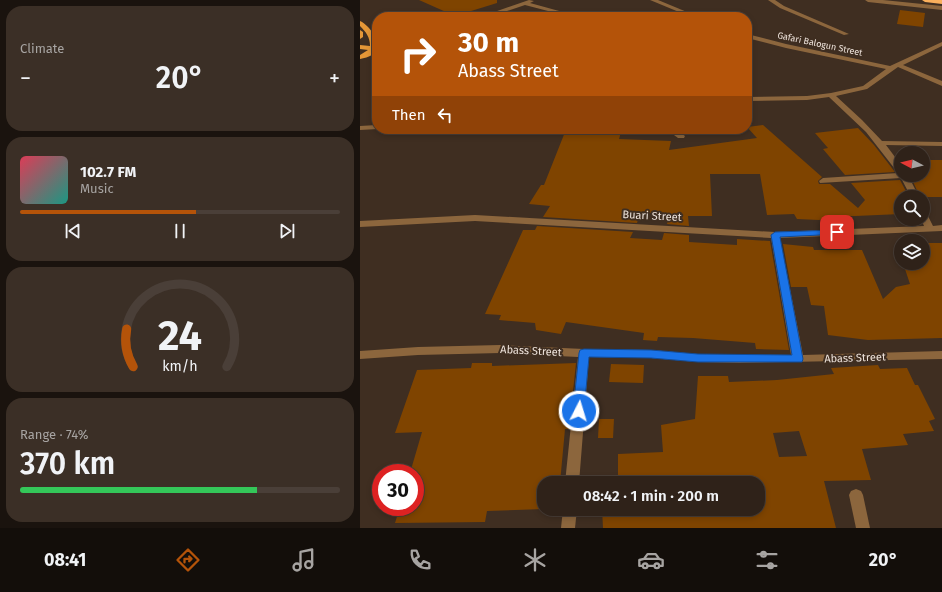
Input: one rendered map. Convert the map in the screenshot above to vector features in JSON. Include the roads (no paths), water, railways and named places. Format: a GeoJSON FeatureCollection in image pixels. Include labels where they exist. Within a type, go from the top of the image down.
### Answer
{"type":"FeatureCollection","features":[{"type":"Feature","properties":{"kind":"highway"},"geometry":{"type":"LineString","coordinates":[[925,0],[942,2]]}},
{"type":"Feature","properties":{"kind":"main road"},"geometry":{"type":"LineString","coordinates":[[360,23],[372,37]]}},
{"type":"Feature","properties":{"kind":"main road"},"geometry":{"type":"LineString","coordinates":[[360,32],[360,37]]}},
{"type":"Feature","properties":{"kind":"main road"},"geometry":{"type":"LineString","coordinates":[[360,47],[368,47],[372,49]]}},
{"type":"Feature","properties":{"kind":"main road"},"geometry":{"type":"LineString","coordinates":[[360,57],[372,52]]}},
{"type":"Feature","properties":{"kind":"street"},"geometry":{"type":"LineString","coordinates":[[498,12],[534,0]]}},
{"type":"Feature","properties":{"kind":"street"},"geometry":{"type":"LineString","coordinates":[[653,0],[683,12]]}},
{"type":"Feature","properties":{"kind":"street"},"geometry":{"type":"LineString","coordinates":[[771,0],[782,7],[846,34]]}},
{"type":"Feature","properties":{"kind":"street"},"geometry":{"type":"LineString","coordinates":[[868,0],[942,8]]}},
{"type":"Feature","properties":{"kind":"street"},"geometry":{"type":"LineString","coordinates":[[524,3],[559,12]]}},
{"type":"Feature","properties":{"kind":"street","name":"Gafari Balogun Street"},"geometry":{"type":"LineString","coordinates":[[752,37],[890,68]]}},
{"type":"Feature","properties":{"kind":"street"},"geometry":{"type":"LineString","coordinates":[[752,99],[807,98],[865,88],[890,68],[942,44]]}},
{"type":"Feature","properties":{"kind":"street"},"geometry":{"type":"LineString","coordinates":[[898,65],[942,84]]}},
{"type":"Feature","properties":{"kind":"street"},"geometry":{"type":"LineString","coordinates":[[831,95],[855,116],[881,143],[894,161]]}},
{"type":"Feature","properties":{"kind":"street"},"geometry":{"type":"LineString","coordinates":[[360,128],[372,127]]}},
{"type":"Feature","properties":{"kind":"street"},"geometry":{"type":"LineString","coordinates":[[881,143],[942,144]]}},
{"type":"Feature","properties":{"kind":"street"},"geometry":{"type":"LineString","coordinates":[[823,181],[894,176]]}},
{"type":"Feature","properties":{"kind":"street","name":"Buari Street"},"geometry":{"type":"LineString","coordinates":[[360,224],[475,218],[775,235],[942,228]]}},
{"type":"Feature","properties":{"kind":"street"},"geometry":{"type":"LineString","coordinates":[[775,235],[798,359]]}},
{"type":"Feature","properties":{"kind":"street","name":"Abass Street"},"geometry":{"type":"LineString","coordinates":[[360,355],[470,349],[651,354],[698,358],[798,359],[942,355]]}},
{"type":"Feature","properties":{"kind":"street"},"geometry":{"type":"LineString","coordinates":[[573,476],[584,353]]}},
{"type":"Feature","properties":{"kind":"street"},"geometry":{"type":"LineString","coordinates":[[856,495],[863,528]]}},
{"type":"Feature","properties":{"kind":"street"},"geometry":{"type":"LineString","coordinates":[[568,528],[569,516]]}}]}
